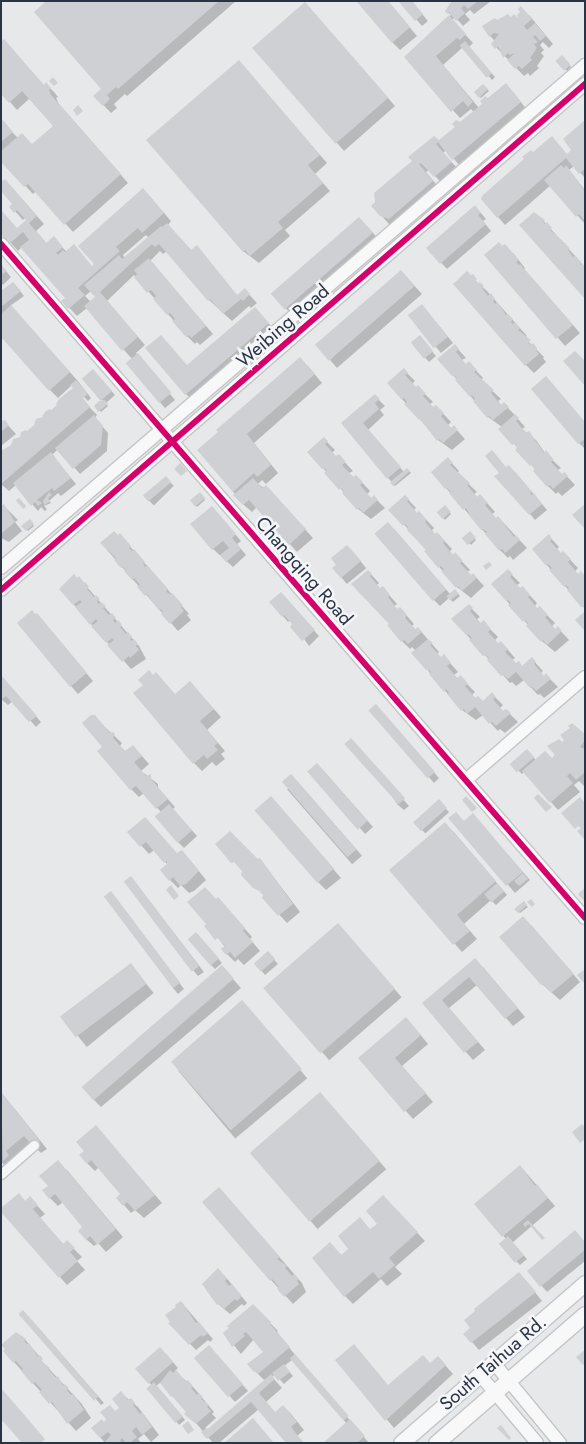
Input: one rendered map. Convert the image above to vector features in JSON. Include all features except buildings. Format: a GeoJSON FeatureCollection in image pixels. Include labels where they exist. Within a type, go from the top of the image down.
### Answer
{"type":"FeatureCollection","features":[{"type":"Feature","properties":{"kind":"main road","name":"South Taihua Rd."},"geometry":{"type":"LineString","coordinates":[[401,1443],[585,1283]]}},
{"type":"Feature","properties":{"kind":"main road","name":"South Taihua Rd."},"geometry":{"type":"LineString","coordinates":[[436,1443],[585,1314]]}},
{"type":"Feature","properties":{"kind":"street","name":"Weibing Road"},"geometry":{"type":"LineString","coordinates":[[1,568],[585,65]]}},
{"type":"Feature","properties":{"kind":"street","name":"Weibing Road"},"geometry":{"type":"LineString","coordinates":[[1,590],[585,84]]}},
{"type":"Feature","properties":{"kind":"street","name":"Changqing Road"},"geometry":{"type":"LineString","coordinates":[[1,244],[585,918]]}},
{"type":"Feature","properties":{"kind":"street"},"geometry":{"type":"LineString","coordinates":[[466,780],[585,677]]}},
{"type":"Feature","properties":{"kind":"street"},"geometry":{"type":"LineString","coordinates":[[1,1174],[34,1145]]}},
{"type":"Feature","properties":{"kind":"street"},"geometry":{"type":"LineString","coordinates":[[494,1363],[560,1443]]}},
{"type":"Feature","properties":{"kind":"street"},"geometry":{"type":"LineString","coordinates":[[480,1375],[537,1443]]}},
{"type":"Feature","properties":{"kind":"cycle path"},"geometry":{"type":"LineString","coordinates":[[1,590],[585,84]]}},
{"type":"Feature","properties":{"kind":"cycle path"},"geometry":{"type":"LineString","coordinates":[[1,244],[585,918]]}}]}
